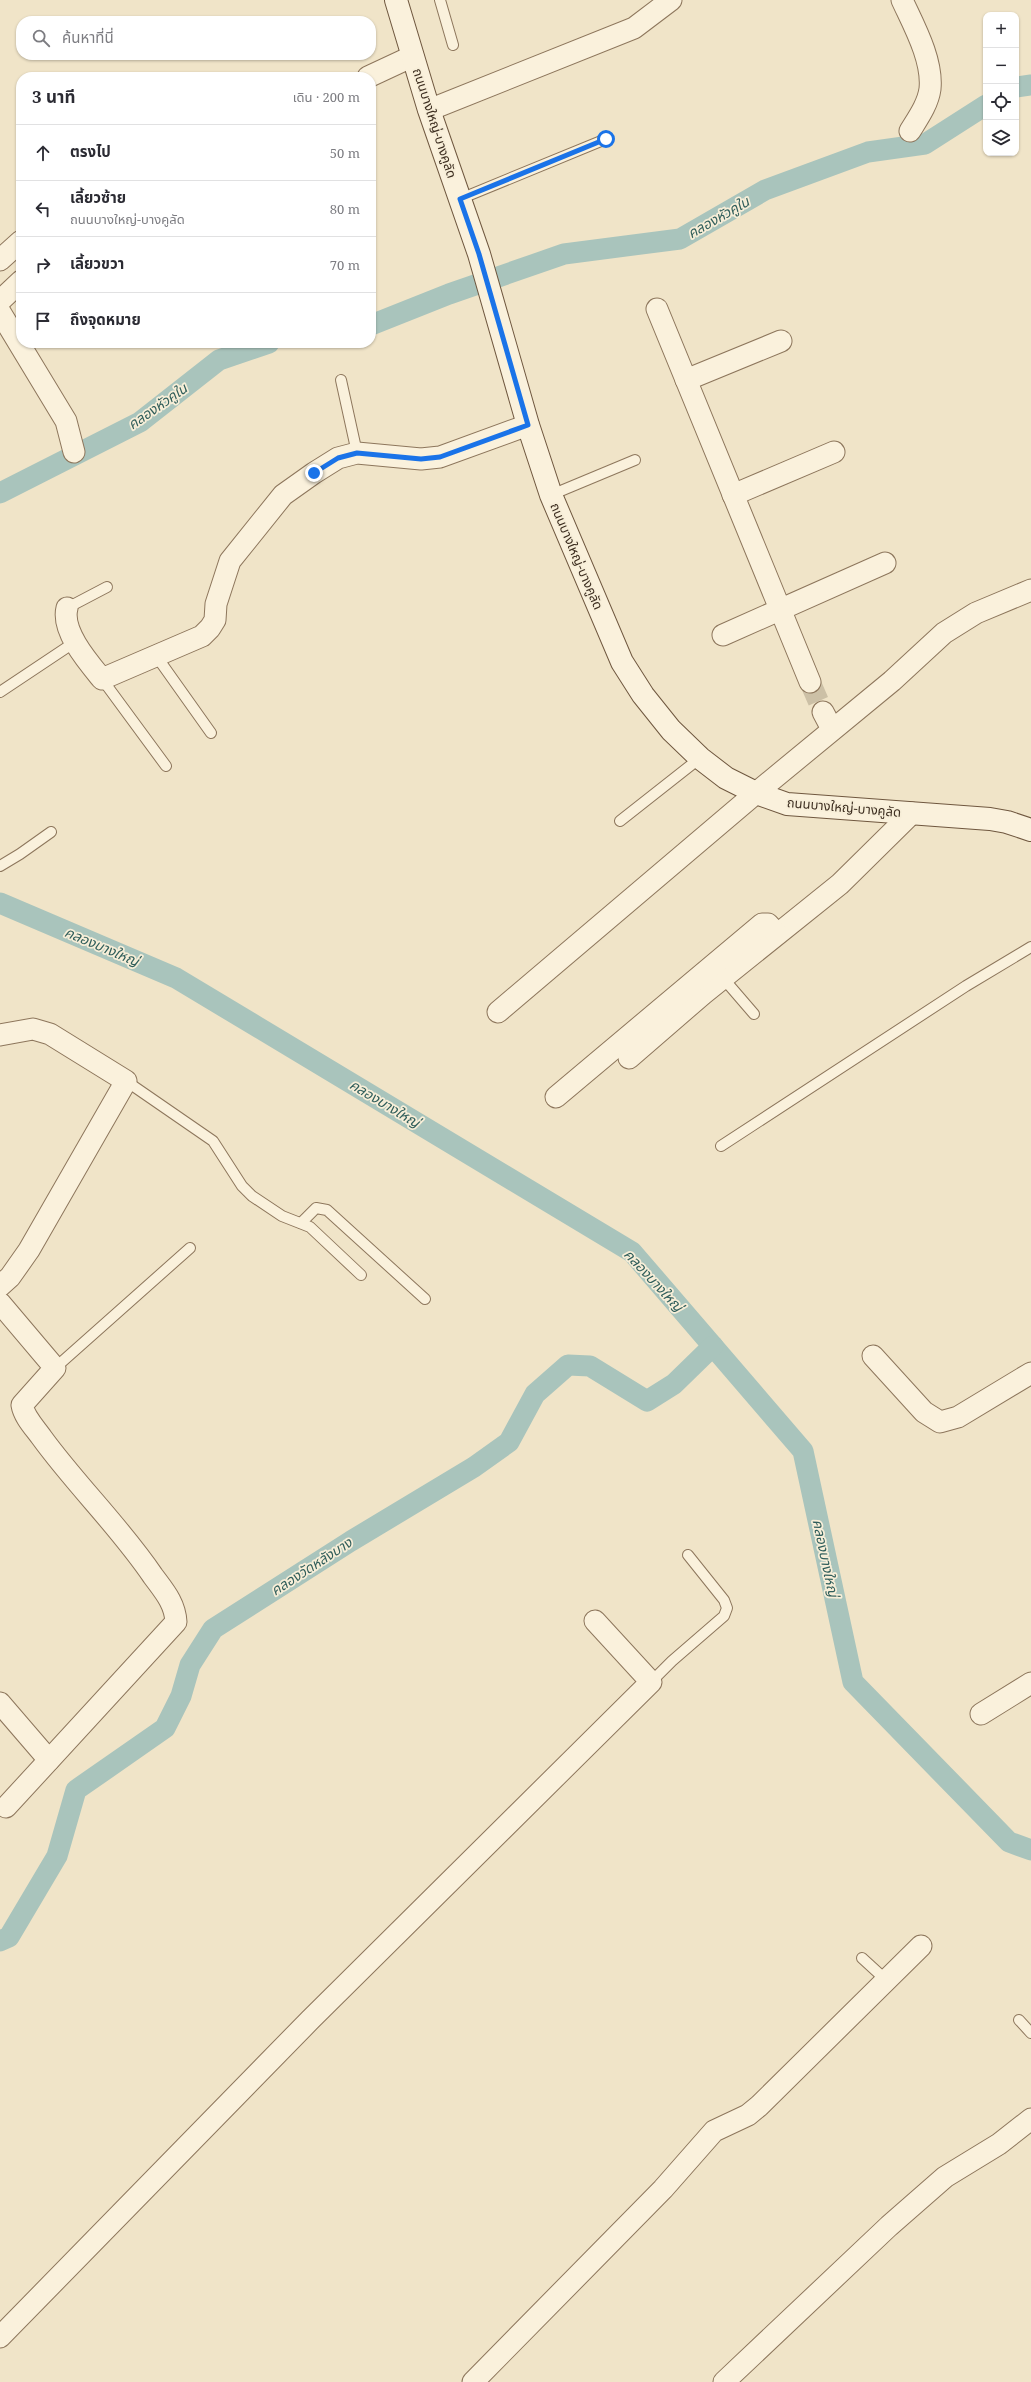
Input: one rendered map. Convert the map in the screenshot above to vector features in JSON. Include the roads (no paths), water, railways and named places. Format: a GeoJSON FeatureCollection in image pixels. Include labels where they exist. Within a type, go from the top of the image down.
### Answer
{"type":"FeatureCollection","features":[{"type":"Feature","properties":{"kind":"street","name":"ถนนบางใหญ่-บางคูลัด"},"geometry":{"type":"LineString","coordinates":[[396,0],[429,110],[479,254],[528,425],[551,495],[622,662],[643,695],[671,730],[700,758],[726,778],[756,793],[787,804],[990,819],[1007,822],[1030,829]]}},
{"type":"Feature","properties":{"kind":"street"},"geometry":{"type":"LineString","coordinates":[[429,110],[634,28],[671,0]]}},
{"type":"Feature","properties":{"kind":"street"},"geometry":{"type":"LineString","coordinates":[[902,0],[926,54],[930,88],[922,112],[910,131]]}},
{"type":"Feature","properties":{"kind":"street"},"geometry":{"type":"LineString","coordinates":[[376,73],[413,56]]}},
{"type":"Feature","properties":{"kind":"street"},"geometry":{"type":"LineString","coordinates":[[0,260],[16,246]]}},
{"type":"Feature","properties":{"kind":"street"},"geometry":{"type":"LineString","coordinates":[[16,290],[1,313],[16,338]]}},
{"type":"Feature","properties":{"kind":"street"},"geometry":{"type":"LineString","coordinates":[[657,309],[810,682]]}},
{"type":"Feature","properties":{"kind":"street"},"geometry":{"type":"LineString","coordinates":[[686,380],[781,341]]}},
{"type":"Feature","properties":{"kind":"street"},"geometry":{"type":"LineString","coordinates":[[22,348],[66,421],[74,452]]}},
{"type":"Feature","properties":{"kind":"street"},"geometry":{"type":"LineString","coordinates":[[67,608],[66,614],[74,642],[102,679],[158,657],[202,636],[210,628],[215,620],[221,585],[230,561],[283,495],[338,458],[357,453],[421,459],[440,457],[528,425]]}},
{"type":"Feature","properties":{"kind":"street"},"geometry":{"type":"LineString","coordinates":[[733,495],[834,452]]}},
{"type":"Feature","properties":{"kind":"street"},"geometry":{"type":"LineString","coordinates":[[724,635],[781,611],[885,563]]}},
{"type":"Feature","properties":{"kind":"street"},"geometry":{"type":"LineString","coordinates":[[498,1012],[756,793],[827,721],[892,681],[944,633],[976,613],[1031,590]]}},
{"type":"Feature","properties":{"kind":"street"},"geometry":{"type":"LineString","coordinates":[[629,1058],[723,978],[840,884],[912,813]]}},
{"type":"Feature","properties":{"kind":"street"},"geometry":{"type":"LineString","coordinates":[[556,1097],[764,923],[768,924],[777,934]]}},
{"type":"Feature","properties":{"kind":"street"},"geometry":{"type":"LineString","coordinates":[[0,1035],[33,1029],[50,1034],[126,1081],[29,1250],[10,1277],[0,1286]]}},
{"type":"Feature","properties":{"kind":"street"},"geometry":{"type":"LineString","coordinates":[[0,1303],[55,1368],[22,1405],[24,1412],[48,1447],[116,1525],[146,1565],[175,1608],[176,1622],[6,1807]]}},
{"type":"Feature","properties":{"kind":"street"},"geometry":{"type":"LineString","coordinates":[[873,1356],[924,1412],[940,1422],[958,1417],[1031,1373]]}},
{"type":"Feature","properties":{"kind":"street"},"geometry":{"type":"LineString","coordinates":[[0,2337],[310,2020],[651,1682],[595,1621]]}},
{"type":"Feature","properties":{"kind":"street"},"geometry":{"type":"LineString","coordinates":[[981,1714],[1031,1683]]}},
{"type":"Feature","properties":{"kind":"street"},"geometry":{"type":"LineString","coordinates":[[0,1703],[49,1760]]}},
{"type":"Feature","properties":{"kind":"street"},"geometry":{"type":"LineString","coordinates":[[473,2382],[663,2189],[714,2131],[748,2115],[759,2106],[921,1946]]}},
{"type":"Feature","properties":{"kind":"street"},"geometry":{"type":"LineString","coordinates":[[724,2382],[889,2226],[945,2177],[999,2144],[1031,2119]]}},
{"type":"Feature","properties":{"kind":"lane"},"geometry":{"type":"LineString","coordinates":[[440,0],[453,45]]}},
{"type":"Feature","properties":{"kind":"lane"},"geometry":{"type":"LineString","coordinates":[[460,199],[606,139]]}},
{"type":"Feature","properties":{"kind":"lane"},"geometry":{"type":"LineString","coordinates":[[341,380],[357,453]]}},
{"type":"Feature","properties":{"kind":"lane"},"geometry":{"type":"LineString","coordinates":[[551,495],[635,460]]}},
{"type":"Feature","properties":{"kind":"lane"},"geometry":{"type":"LineString","coordinates":[[67,608],[106,587]]}},
{"type":"Feature","properties":{"kind":"lane"},"geometry":{"type":"LineString","coordinates":[[0,692],[74,642]]}},
{"type":"Feature","properties":{"kind":"lane"},"geometry":{"type":"LineString","coordinates":[[158,657],[211,733]]}},
{"type":"Feature","properties":{"kind":"lane"},"geometry":{"type":"LineString","coordinates":[[102,679],[166,766]]}},
{"type":"Feature","properties":{"kind":"lane"},"geometry":{"type":"LineString","coordinates":[[620,821],[700,758]]}},
{"type":"Feature","properties":{"kind":"lane"},"geometry":{"type":"LineString","coordinates":[[0,866],[51,832]]}},
{"type":"Feature","properties":{"kind":"lane"},"geometry":{"type":"LineString","coordinates":[[721,1146],[966,986],[1031,947]]}},
{"type":"Feature","properties":{"kind":"lane"},"geometry":{"type":"LineString","coordinates":[[723,978],[754,1014]]}},
{"type":"Feature","properties":{"kind":"lane"},"geometry":{"type":"LineString","coordinates":[[126,1081],[213,1141],[231,1171],[252,1196],[282,1216],[301,1223],[320,1236],[361,1275]]}},
{"type":"Feature","properties":{"kind":"lane"},"geometry":{"type":"LineString","coordinates":[[301,1223],[316,1208],[327,1210],[425,1299]]}},
{"type":"Feature","properties":{"kind":"lane"},"geometry":{"type":"LineString","coordinates":[[55,1368],[190,1248]]}},
{"type":"Feature","properties":{"kind":"lane"},"geometry":{"type":"LineString","coordinates":[[651,1682],[672,1661],[724,1616],[727,1608],[724,1600],[688,1556]]}},
{"type":"Feature","properties":{"kind":"lane"},"geometry":{"type":"LineString","coordinates":[[862,1958],[886,1980]]}},
{"type":"Feature","properties":{"kind":"lane"},"geometry":{"type":"LineString","coordinates":[[1019,2020],[1031,2033]]}},
{"type":"Feature","properties":{"kind":"waterway","name":"คลองหัวคูใน"},"geometry":{"type":"LineString","coordinates":[[1019,87],[1031,85]]}},
{"type":"Feature","properties":{"kind":"waterway","name":"คลองหัวคูใน"},"geometry":{"type":"LineString","coordinates":[[376,323],[449,294],[564,254],[680,239],[765,190],[868,152],[925,144],[983,107]]}},
{"type":"Feature","properties":{"kind":"waterway","name":"คลองหัวคูใน"},"geometry":{"type":"LineString","coordinates":[[0,493],[140,422],[219,360],[254,348]]}},
{"type":"Feature","properties":{"kind":"waterway","name":"คลองบางใหญ่"},"geometry":{"type":"LineString","coordinates":[[0,903],[176,978],[632,1252],[803,1451],[853,1682],[1009,1842],[1031,1850]]}},
{"type":"Feature","properties":{"kind":"waterway","name":"คลองวัดหลังบาง"},"geometry":{"type":"LineString","coordinates":[[0,1941],[9,1937],[57,1856],[76,1790],[165,1728],[181,1696],[190,1665],[213,1629],[351,1541],[474,1467],[509,1442],[535,1394],[568,1365],[590,1366],[647,1401],[674,1384],[713,1346]]}},
{"type":"Feature","properties":{"kind":"tunnel"},"geometry":{"type":"LineString","coordinates":[[810,682],[823,712]]}}]}
